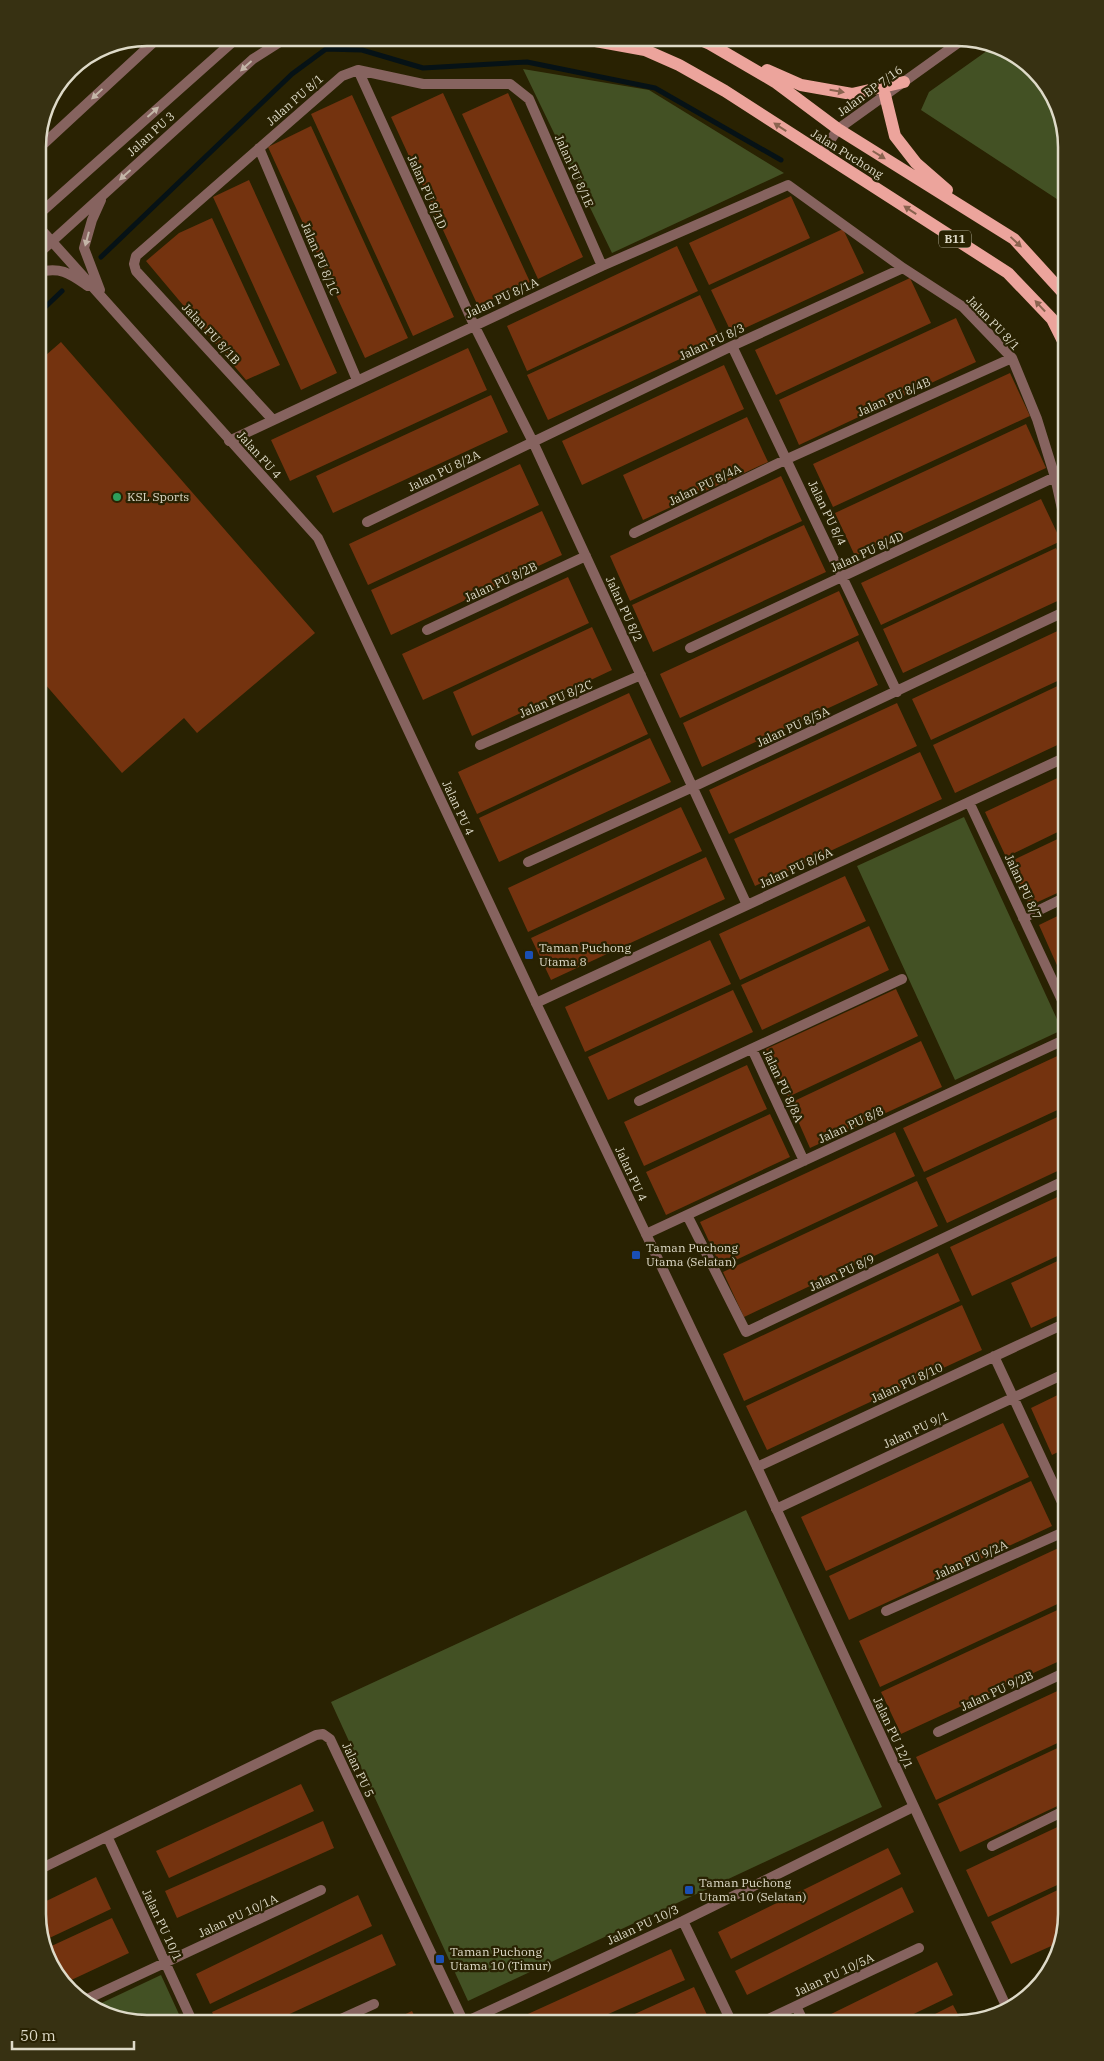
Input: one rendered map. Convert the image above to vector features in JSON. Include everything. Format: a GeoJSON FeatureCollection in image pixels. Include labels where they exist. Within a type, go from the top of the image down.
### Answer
{"type":"FeatureCollection","features":[{"type":"Feature","properties":{"kind":"main road","name":"Jalan Puchong"},"geometry":{"type":"LineString","coordinates":[[623,46],[645,50],[679,65],[725,91],[820,154],[1008,273],[1052,319],[1058,331]]}},
{"type":"Feature","properties":{"kind":"main road","name":"Jalan Puchong"},"geometry":{"type":"LineString","coordinates":[[713,46],[775,82],[838,129],[1014,239],[1058,287]]}},
{"type":"Feature","properties":{"kind":"main road"},"geometry":{"type":"LineString","coordinates":[[714,46],[802,85],[852,94],[904,82]]}},
{"type":"Feature","properties":{"kind":"main road"},"geometry":{"type":"LineString","coordinates":[[886,95],[895,136],[916,163],[979,217]]}},
{"type":"Feature","properties":{"kind":"street"},"geometry":{"type":"LineString","coordinates":[[46,142],[149,46]]}},
{"type":"Feature","properties":{"kind":"street","name":"Jalan PU 3"},"geometry":{"type":"LineString","coordinates":[[46,208],[228,46]]}},
{"type":"Feature","properties":{"kind":"street","name":"Jalan PU 3"},"geometry":{"type":"LineString","coordinates":[[46,247],[253,59],[273,46]]}},
{"type":"Feature","properties":{"kind":"street","name":"Jalan BP 7/16"},"geometry":{"type":"LineString","coordinates":[[820,154],[838,129],[954,46]]}},
{"type":"Feature","properties":{"kind":"street","name":"Jalan PU 8/1E"},"geometry":{"type":"LineString","coordinates":[[358,70],[423,84],[510,84],[518,89],[529,99],[602,266]]}},
{"type":"Feature","properties":{"kind":"street","name":"Jalan PU 8/1"},"geometry":{"type":"LineString","coordinates":[[134,264],[136,256],[342,76],[358,70]]}},
{"type":"Feature","properties":{"kind":"street","name":"Jalan PU 8/1D"},"geometry":{"type":"LineString","coordinates":[[358,70],[474,325]]}},
{"type":"Feature","properties":{"kind":"street","name":"Jalan PU 8/1C"},"geometry":{"type":"LineString","coordinates":[[259,148],[357,380]]}},
{"type":"Feature","properties":{"kind":"street","name":"Jalan PU 8/1"},"geometry":{"type":"LineString","coordinates":[[788,185],[903,268],[964,307],[1012,358],[1037,420],[1058,491]]}},
{"type":"Feature","properties":{"kind":"street","name":"Jalan PU 8/1A"},"geometry":{"type":"LineString","coordinates":[[229,441],[602,266],[788,185]]}},
{"type":"Feature","properties":{"kind":"street"},"geometry":{"type":"LineString","coordinates":[[102,296],[84,248],[92,220],[104,194]]}},
{"type":"Feature","properties":{"kind":"street","name":"Jalan PU 4"},"geometry":{"type":"LineString","coordinates":[[46,235],[229,441],[318,538],[536,1003],[758,1467]]}},
{"type":"Feature","properties":{"kind":"street","name":"Jalan PU 8/1B"},"geometry":{"type":"LineString","coordinates":[[134,264],[136,272],[273,420]]}},
{"type":"Feature","properties":{"kind":"street","name":"Jalan PU 8/3"},"geometry":{"type":"LineString","coordinates":[[533,442],[732,346],[903,268]]}},
{"type":"Feature","properties":{"kind":"street"},"geometry":{"type":"LineString","coordinates":[[46,270],[53,269],[67,272],[102,296]]}},
{"type":"Feature","properties":{"kind":"street","name":"Jalan PU 8/2"},"geometry":{"type":"LineString","coordinates":[[474,325],[533,442],[747,905]]}},
{"type":"Feature","properties":{"kind":"street","name":"Jalan PU 8/4"},"geometry":{"type":"LineString","coordinates":[[732,346],[898,692]]}},
{"type":"Feature","properties":{"kind":"street","name":"Jalan PU 8/4B"},"geometry":{"type":"LineString","coordinates":[[787,459],[1012,358]]}},
{"type":"Feature","properties":{"kind":"street","name":"Jalan PU 8/2A"},"geometry":{"type":"LineString","coordinates":[[367,522],[533,442]]}},
{"type":"Feature","properties":{"kind":"street","name":"Jalan PU 8/4A"},"geometry":{"type":"LineString","coordinates":[[634,533],[787,459]]}},
{"type":"Feature","properties":{"kind":"street","name":"Jalan PU 8/4D"},"geometry":{"type":"LineString","coordinates":[[690,648],[1055,477]]}},
{"type":"Feature","properties":{"kind":"street","name":"Jalan PU 8/2B"},"geometry":{"type":"LineString","coordinates":[[427,630],[586,556]]}},
{"type":"Feature","properties":{"kind":"street","name":"Jalan PU 8/5A"},"geometry":{"type":"LineString","coordinates":[[528,862],[898,692],[1058,615]]}},
{"type":"Feature","properties":{"kind":"street","name":"Jalan PU 8/2C"},"geometry":{"type":"LineString","coordinates":[[480,745],[641,675]]}},
{"type":"Feature","properties":{"kind":"street","name":"Jalan PU 8/6A"},"geometry":{"type":"LineString","coordinates":[[536,1003],[1058,761]]}},
{"type":"Feature","properties":{"kind":"street","name":"Jalan PU 8/7"},"geometry":{"type":"LineString","coordinates":[[969,802],[1058,992]]}},
{"type":"Feature","properties":{"kind":"street"},"geometry":{"type":"LineString","coordinates":[[1024,918],[1058,902]]}},
{"type":"Feature","properties":{"kind":"street"},"geometry":{"type":"LineString","coordinates":[[639,1101],[902,979]]}},
{"type":"Feature","properties":{"kind":"street","name":"Jalan PU 8/8"},"geometry":{"type":"LineString","coordinates":[[646,1234],[1058,1043]]}},
{"type":"Feature","properties":{"kind":"street","name":"Jalan PU 8/8A"},"geometry":{"type":"LineString","coordinates":[[752,1048],[804,1161]]}},
{"type":"Feature","properties":{"kind":"street","name":"Jalan PU 8/9"},"geometry":{"type":"LineString","coordinates":[[687,1215],[746,1332],[1058,1184]]}},
{"type":"Feature","properties":{"kind":"street","name":"Jalan PU 8/10"},"geometry":{"type":"LineString","coordinates":[[758,1467],[1058,1327]]}},
{"type":"Feature","properties":{"kind":"street"},"geometry":{"type":"LineString","coordinates":[[994,1356],[1058,1494]]}},
{"type":"Feature","properties":{"kind":"street","name":"Jalan PU 9/1"},"geometry":{"type":"LineString","coordinates":[[776,1509],[1058,1377]]}},
{"type":"Feature","properties":{"kind":"street","name":"Jalan PU 12/1"},"geometry":{"type":"LineString","coordinates":[[758,1467],[913,1807],[1005,2002]]}},
{"type":"Feature","properties":{"kind":"street","name":"Jalan PU 9/2A"},"geometry":{"type":"LineString","coordinates":[[886,1611],[1058,1536]]}},
{"type":"Feature","properties":{"kind":"street","name":"Jalan PU 9/2B"},"geometry":{"type":"LineString","coordinates":[[938,1732],[1058,1676]]}},
{"type":"Feature","properties":{"kind":"street","name":"Jalan PU 5"},"geometry":{"type":"LineString","coordinates":[[46,1866],[108,1838],[316,1735],[323,1734],[330,1739],[459,2015]]}},
{"type":"Feature","properties":{"kind":"street","name":"Jalan PU 10/3"},"geometry":{"type":"LineString","coordinates":[[480,2015],[683,1920],[913,1807]]}},
{"type":"Feature","properties":{"kind":"street"},"geometry":{"type":"LineString","coordinates":[[992,1846],[1058,1814]]}},
{"type":"Feature","properties":{"kind":"street","name":"Jalan PU 10/1"},"geometry":{"type":"LineString","coordinates":[[108,1838],[189,2015]]}},
{"type":"Feature","properties":{"kind":"street","name":"Jalan PU 10/1A"},"geometry":{"type":"LineString","coordinates":[[91,1998],[320,1890]]}},
{"type":"Feature","properties":{"kind":"street"},"geometry":{"type":"LineString","coordinates":[[683,1920],[728,2015]]}},
{"type":"Feature","properties":{"kind":"street","name":"Jalan PU 10/5A"},"geometry":{"type":"LineString","coordinates":[[778,2015],[919,1948]]}},
{"type":"Feature","properties":{"kind":"street"},"geometry":{"type":"LineString","coordinates":[[350,2015],[374,2004]]}},
{"type":"Feature","properties":{"kind":"street"},"geometry":{"type":"LineString","coordinates":[[796,2006],[800,2015]]}},
{"type":"Feature","properties":{"kind":"green space"},"geometry":{"type":"Polygon","coordinates":[[[986,51],[1018,67],[1037,86],[1044,97],[1056,128],[1058,200],[921,110],[929,92],[986,51]]]}},
{"type":"Feature","properties":{"kind":"green space"},"geometry":{"type":"Polygon","coordinates":[[[523,69],[649,90],[784,173],[612,253],[523,69]]]}},
{"type":"Feature","properties":{"kind":"green space"},"geometry":{"type":"Polygon","coordinates":[[[964,817],[1058,1021],[1058,1032],[955,1080],[857,866],[964,817]]]}},
{"type":"Feature","properties":{"kind":"green space"},"geometry":{"type":"Polygon","coordinates":[[[746,1510],[882,1807],[468,2001],[331,1702],[746,1510]]]}},
{"type":"Feature","properties":{"kind":"green space"},"geometry":{"type":"Polygon","coordinates":[[[161,1975],[179,2015],[141,2015],[128,2013],[101,2003],[161,1975]]]}},
{"type":"Feature","properties":{"kind":"building"},"geometry":{"type":"Polygon","coordinates":[[[443,93],[530,282],[478,306],[391,117],[443,93]]]}},
{"type":"Feature","properties":{"kind":"building"},"geometry":{"type":"Polygon","coordinates":[[[508,93],[583,257],[538,279],[462,114],[508,93]]]}},
{"type":"Feature","properties":{"kind":"building"},"geometry":{"type":"Polygon","coordinates":[[[352,95],[454,317],[413,336],[311,114],[352,95]]]}},
{"type":"Feature","properties":{"kind":"building"},"geometry":{"type":"Polygon","coordinates":[[[311,126],[408,338],[365,358],[268,147],[311,126]]]}},
{"type":"Feature","properties":{"kind":"building"},"geometry":{"type":"Polygon","coordinates":[[[249,180],[337,373],[301,390],[213,197],[249,180]]]}},
{"type":"Feature","properties":{"kind":"building"},"geometry":{"type":"Polygon","coordinates":[[[791,196],[810,238],[709,285],[689,243],[791,196]]]}},
{"type":"Feature","properties":{"kind":"building"},"geometry":{"type":"Polygon","coordinates":[[[212,218],[280,365],[246,380],[146,261],[179,233],[212,218]]]}},
{"type":"Feature","properties":{"kind":"building"},"geometry":{"type":"Polygon","coordinates":[[[843,229],[864,273],[732,334],[711,290],[843,229]]]}},
{"type":"Feature","properties":{"kind":"building"},"geometry":{"type":"Polygon","coordinates":[[[677,246],[698,291],[527,371],[507,326],[677,246]]]}},
{"type":"Feature","properties":{"kind":"building"},"geometry":{"type":"Polygon","coordinates":[[[910,278],[931,323],[776,395],[755,350],[910,278]]]}},
{"type":"Feature","properties":{"kind":"building"},"geometry":{"type":"Polygon","coordinates":[[[700,295],[721,340],[548,420],[527,375],[700,295]]]}},
{"type":"Feature","properties":{"kind":"building"},"geometry":{"type":"Polygon","coordinates":[[[956,318],[976,362],[799,445],[779,400],[956,318]]]}},
{"type":"Feature","properties":{"kind":"building","name":"KSL Sports"},"geometry":{"type":"Polygon","coordinates":[[[61,342],[315,633],[197,733],[184,718],[122,773],[46,685],[46,355],[61,342]]]}},
{"type":"Feature","properties":{"kind":"building"},"geometry":{"type":"Polygon","coordinates":[[[468,348],[487,390],[290,481],[271,440],[468,348]]]}},
{"type":"Feature","properties":{"kind":"building"},"geometry":{"type":"Polygon","coordinates":[[[724,365],[744,409],[582,485],[562,441],[724,365]]]}},
{"type":"Feature","properties":{"kind":"building"},"geometry":{"type":"Polygon","coordinates":[[[1010,373],[1030,416],[833,507],[813,464],[1010,373]]]}},
{"type":"Feature","properties":{"kind":"building"},"geometry":{"type":"Polygon","coordinates":[[[491,395],[508,432],[333,513],[316,476],[491,395]]]}},
{"type":"Feature","properties":{"kind":"building"},"geometry":{"type":"Polygon","coordinates":[[[747,417],[768,462],[643,520],[623,475],[747,417]]]}},
{"type":"Feature","properties":{"kind":"building"},"geometry":{"type":"Polygon","coordinates":[[[1026,424],[1046,468],[855,556],[835,513],[1026,424]]]}},
{"type":"Feature","properties":{"kind":"building"},"geometry":{"type":"Polygon","coordinates":[[[520,464],[539,505],[368,585],[349,544],[520,464]]]}},
{"type":"Feature","properties":{"kind":"building"},"geometry":{"type":"Polygon","coordinates":[[[781,476],[802,521],[630,601],[610,556],[781,476]]]}},
{"type":"Feature","properties":{"kind":"building"},"geometry":{"type":"Polygon","coordinates":[[[1041,499],[1058,535],[1058,542],[881,625],[861,583],[1041,499]]]}},
{"type":"Feature","properties":{"kind":"building"},"geometry":{"type":"Polygon","coordinates":[[[542,511],[562,555],[391,635],[371,590],[542,511]]]}},
{"type":"Feature","properties":{"kind":"building"},"geometry":{"type":"Polygon","coordinates":[[[804,525],[826,572],[653,652],[632,605],[804,525]]]}},
{"type":"Feature","properties":{"kind":"building"},"geometry":{"type":"Polygon","coordinates":[[[1056,548],[1058,552],[1058,601],[903,673],[883,629],[1056,548]]]}},
{"type":"Feature","properties":{"kind":"building"},"geometry":{"type":"Polygon","coordinates":[[[568,577],[589,623],[423,700],[402,654],[568,577]]]}},
{"type":"Feature","properties":{"kind":"building"},"geometry":{"type":"Polygon","coordinates":[[[839,591],[859,635],[680,718],[660,674],[839,591]]]}},
{"type":"Feature","properties":{"kind":"building"},"geometry":{"type":"Polygon","coordinates":[[[592,627],[612,670],[472,736],[453,692],[592,627]]]}},
{"type":"Feature","properties":{"kind":"building"},"geometry":{"type":"Polygon","coordinates":[[[1058,631],[1058,681],[931,740],[912,699],[1058,631]]]}},
{"type":"Feature","properties":{"kind":"building"},"geometry":{"type":"Polygon","coordinates":[[[858,641],[878,685],[702,767],[683,723],[858,641]]]}},
{"type":"Feature","properties":{"kind":"building"},"geometry":{"type":"Polygon","coordinates":[[[1058,686],[1058,745],[955,793],[933,745],[1058,686]]]}},
{"type":"Feature","properties":{"kind":"building"},"geometry":{"type":"Polygon","coordinates":[[[629,693],[648,734],[477,814],[458,772],[629,693]]]}},
{"type":"Feature","properties":{"kind":"building"},"geometry":{"type":"Polygon","coordinates":[[[897,703],[917,746],[729,834],[709,790],[897,703]]]}},
{"type":"Feature","properties":{"kind":"building"},"geometry":{"type":"Polygon","coordinates":[[[650,738],[671,782],[499,862],[479,818],[650,738]]]}},
{"type":"Feature","properties":{"kind":"building"},"geometry":{"type":"Polygon","coordinates":[[[920,752],[942,799],[755,886],[734,839],[920,752]]]}},
{"type":"Feature","properties":{"kind":"building"},"geometry":{"type":"Polygon","coordinates":[[[1058,778],[1058,832],[1006,857],[985,812],[1058,778]]]}},
{"type":"Feature","properties":{"kind":"building"},"geometry":{"type":"Polygon","coordinates":[[[681,807],[702,851],[528,932],[508,888],[681,807]]]}},
{"type":"Feature","properties":{"kind":"building"},"geometry":{"type":"Polygon","coordinates":[[[1058,839],[1058,893],[1029,906],[1009,862],[1058,839]]]}},
{"type":"Feature","properties":{"kind":"building"},"geometry":{"type":"Polygon","coordinates":[[[706,857],[725,899],[551,980],[531,938],[706,857]]]}},
{"type":"Feature","properties":{"kind":"building"},"geometry":{"type":"Polygon","coordinates":[[[845,876],[866,921],[740,980],[719,934],[845,876]]]}},
{"type":"Feature","properties":{"kind":"building"},"geometry":{"type":"Polygon","coordinates":[[[1058,916],[1058,968],[1039,925],[1058,916]]]}},
{"type":"Feature","properties":{"kind":"building"},"geometry":{"type":"Polygon","coordinates":[[[869,926],[889,970],[762,1030],[741,985],[869,926]]]}},
{"type":"Feature","properties":{"kind":"building"},"geometry":{"type":"Polygon","coordinates":[[[710,940],[731,984],[585,1052],[565,1007],[710,940]]]}},
{"type":"Feature","properties":{"kind":"building"},"geometry":{"type":"Polygon","coordinates":[[[896,989],[918,1036],[788,1097],[766,1049],[896,989]]]}},
{"type":"Feature","properties":{"kind":"building"},"geometry":{"type":"Polygon","coordinates":[[[733,990],[753,1032],[608,1100],[588,1057],[733,990]]]}},
{"type":"Feature","properties":{"kind":"building"},"geometry":{"type":"Polygon","coordinates":[[[921,1041],[942,1087],[810,1148],[790,1103],[921,1041]]]}},
{"type":"Feature","properties":{"kind":"building"},"geometry":{"type":"Polygon","coordinates":[[[1058,1056],[1058,1110],[924,1172],[903,1128],[1058,1056]]]}},
{"type":"Feature","properties":{"kind":"building"},"geometry":{"type":"Polygon","coordinates":[[[747,1065],[767,1109],[644,1166],[624,1122],[747,1065]]]}},
{"type":"Feature","properties":{"kind":"building"},"geometry":{"type":"Polygon","coordinates":[[[770,1114],[790,1157],[666,1215],[646,1172],[770,1114]]]}},
{"type":"Feature","properties":{"kind":"building"},"geometry":{"type":"Polygon","coordinates":[[[1058,1117],[1058,1171],[947,1223],[926,1178],[1058,1117]]]}},
{"type":"Feature","properties":{"kind":"building"},"geometry":{"type":"Polygon","coordinates":[[[895,1132],[915,1176],[721,1267],[700,1222],[895,1132]]]}},
{"type":"Feature","properties":{"kind":"building"},"geometry":{"type":"Polygon","coordinates":[[[917,1181],[938,1226],[744,1317],[723,1272],[917,1181]]]}},
{"type":"Feature","properties":{"kind":"building"},"geometry":{"type":"Polygon","coordinates":[[[1058,1197],[1058,1256],[972,1296],[950,1247],[1058,1197]]]}},
{"type":"Feature","properties":{"kind":"building"},"geometry":{"type":"Polygon","coordinates":[[[938,1253],[960,1301],[744,1401],[723,1354],[938,1253]]]}},
{"type":"Feature","properties":{"kind":"building"},"geometry":{"type":"Polygon","coordinates":[[[1058,1261],[1058,1316],[1031,1328],[1011,1283],[1058,1261]]]}},
{"type":"Feature","properties":{"kind":"building"},"geometry":{"type":"Polygon","coordinates":[[[962,1305],[982,1350],[767,1450],[746,1406],[962,1305]]]}},
{"type":"Feature","properties":{"kind":"building"},"geometry":{"type":"Polygon","coordinates":[[[1058,1395],[1058,1452],[1052,1455],[1031,1408],[1058,1395]]]}},
{"type":"Feature","properties":{"kind":"building"},"geometry":{"type":"Polygon","coordinates":[[[1003,1423],[1029,1477],[826,1571],[801,1517],[1003,1423]]]}},
{"type":"Feature","properties":{"kind":"building"},"geometry":{"type":"Polygon","coordinates":[[[1031,1481],[1052,1526],[849,1620],[829,1576],[1031,1481]]]}},
{"type":"Feature","properties":{"kind":"building"},"geometry":{"type":"Polygon","coordinates":[[[1058,1548],[1058,1604],[880,1687],[859,1641],[1058,1548]]]}},
{"type":"Feature","properties":{"kind":"building"},"geometry":{"type":"Polygon","coordinates":[[[1058,1610],[1058,1662],[901,1734],[881,1692],[1058,1610]]]}},
{"type":"Feature","properties":{"kind":"building"},"geometry":{"type":"Polygon","coordinates":[[[1058,1691],[1058,1743],[936,1800],[916,1757],[1058,1691]]]}},
{"type":"Feature","properties":{"kind":"building"},"geometry":{"type":"Polygon","coordinates":[[[1058,1748],[1058,1806],[960,1852],[938,1804],[1058,1748]]]}},
{"type":"Feature","properties":{"kind":"building"},"geometry":{"type":"Polygon","coordinates":[[[301,1784],[314,1811],[169,1878],[156,1851],[301,1784]]]}},
{"type":"Feature","properties":{"kind":"building"},"geometry":{"type":"Polygon","coordinates":[[[323,1821],[334,1848],[177,1918],[165,1891],[323,1821]]]}},
{"type":"Feature","properties":{"kind":"building"},"geometry":{"type":"Polygon","coordinates":[[[1058,1827],[1058,1885],[988,1917],[966,1870],[1058,1827]]]}},
{"type":"Feature","properties":{"kind":"building"},"geometry":{"type":"Polygon","coordinates":[[[888,1848],[901,1874],[731,1959],[718,1932],[888,1848]]]}},
{"type":"Feature","properties":{"kind":"building"},"geometry":{"type":"Polygon","coordinates":[[[96,1877],[111,1909],[50,1938],[46,1901],[96,1877]]]}},
{"type":"Feature","properties":{"kind":"building"},"geometry":{"type":"Polygon","coordinates":[[[902,1887],[914,1912],[747,1995],[735,1971],[902,1887]]]}},
{"type":"Feature","properties":{"kind":"building"},"geometry":{"type":"Polygon","coordinates":[[[1058,1890],[1057,1927],[1052,1946],[1011,1964],[991,1922],[1058,1890]]]}},
{"type":"Feature","properties":{"kind":"building"},"geometry":{"type":"Polygon","coordinates":[[[358,1895],[372,1926],[210,2004],[196,1974],[358,1895]]]}},
{"type":"Feature","properties":{"kind":"building"},"geometry":{"type":"Polygon","coordinates":[[[112,1918],[129,1953],[71,1980],[60,1964],[52,1946],[112,1918]]]}},
{"type":"Feature","properties":{"kind":"building"},"geometry":{"type":"Polygon","coordinates":[[[382,1934],[396,1965],[287,2015],[213,2015],[212,2012],[382,1934]]]}},
{"type":"Feature","properties":{"kind":"building"},"geometry":{"type":"Polygon","coordinates":[[[671,1949],[685,1980],[606,2015],[526,2015],[671,1949]]]}},
{"type":"Feature","properties":{"kind":"building"},"geometry":{"type":"Polygon","coordinates":[[[937,1962],[953,1995],[912,2015],[829,2015],[937,1962]]]}},
{"type":"Feature","properties":{"kind":"building"},"geometry":{"type":"Polygon","coordinates":[[[694,1987],[707,2015],[633,2015],[694,1987]]]}},
{"type":"Feature","properties":{"kind":"building"},"geometry":{"type":"Polygon","coordinates":[[[953,2005],[958,2015],[957,2015],[933,2015],[953,2005]]]}},
{"type":"Feature","properties":{"kind":"building"},"geometry":{"type":"Polygon","coordinates":[[[412,2011],[414,2015],[404,2015],[412,2011]]]}},
{"type":"Feature","properties":{"kind":"waterway"},"geometry":{"type":"LineString","coordinates":[[101,257],[292,74],[326,49],[362,50],[423,68],[527,62],[655,88],[781,160]]}},
{"type":"Feature","properties":{"kind":"waterway"},"geometry":{"type":"LineString","coordinates":[[46,306],[62,291]]}},
{"type":"Feature","properties":{"kind":"place","name":"KSL Sports"},"geometry":{"type":"Point","coordinates":[117,497]}},
{"type":"Feature","properties":{"kind":"place","name":"Taman Puchong Utama 8"},"geometry":{"type":"Point","coordinates":[529,955]}},
{"type":"Feature","properties":{"kind":"place","name":"Taman Puchong Utama (Selatan)"},"geometry":{"type":"Point","coordinates":[636,1255]}},
{"type":"Feature","properties":{"kind":"place","name":"Taman Puchong Utama 10 (Selatan)"},"geometry":{"type":"Point","coordinates":[689,1890]}},
{"type":"Feature","properties":{"kind":"place","name":"Taman Puchong Utama 10 (Timur)"},"geometry":{"type":"Point","coordinates":[440,1959]}}]}
